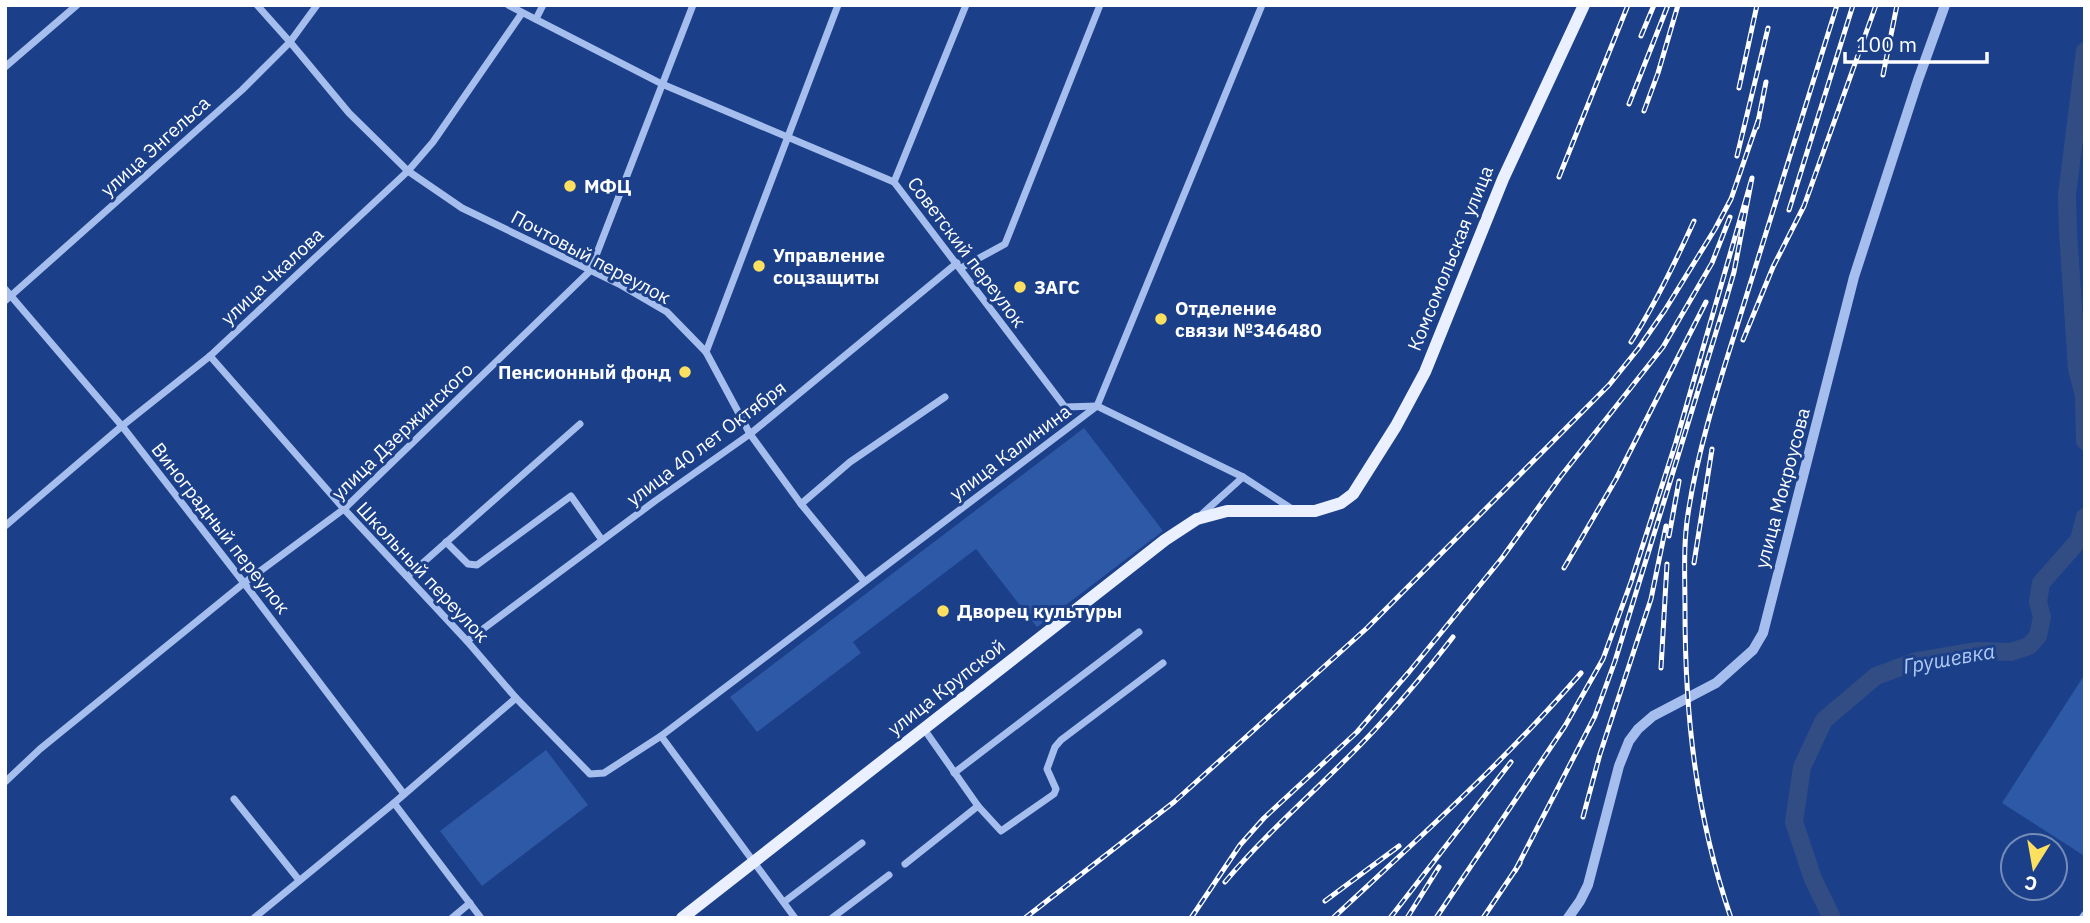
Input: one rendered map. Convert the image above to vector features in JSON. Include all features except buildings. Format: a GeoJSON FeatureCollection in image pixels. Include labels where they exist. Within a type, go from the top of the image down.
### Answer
{"type":"FeatureCollection","features":[{"type":"Feature","properties":{"kind":"main road","name":"Комсомольская улица"},"geometry":{"type":"LineString","coordinates":[[1329,508],[1353,494],[1396,426],[1424,372],[1503,179],[1584,5]]}},
{"type":"Feature","properties":{"kind":"main road","name":"улица Крупской"},"geometry":{"type":"LineString","coordinates":[[682,918],[1165,540],[1197,519],[1227,511],[1297,512],[1329,508]]}},
{"type":"Feature","properties":{"kind":"street"},"geometry":{"type":"LineString","coordinates":[[5,67],[77,5]]}},
{"type":"Feature","properties":{"kind":"street","name":"Почтовый переулок"},"geometry":{"type":"LineString","coordinates":[[257,5],[349,113],[408,171],[462,208],[619,284],[667,312],[706,352],[750,434],[801,504],[864,581]]}},
{"type":"Feature","properties":{"kind":"street","name":"улица Энгельса"},"geometry":{"type":"LineString","coordinates":[[8,298],[242,90],[290,42],[317,5]]}},
{"type":"Feature","properties":{"kind":"street","name":"Советский переулок"},"geometry":{"type":"LineString","coordinates":[[508,5],[662,84],[894,181],[1065,407],[1097,406],[1243,477],[1297,512]]}},
{"type":"Feature","properties":{"kind":"street"},"geometry":{"type":"LineString","coordinates":[[536,19],[543,5]]}},
{"type":"Feature","properties":{"kind":"street","name":"улица Дзержинского"},"geometry":{"type":"LineString","coordinates":[[5,782],[40,749],[244,583],[344,509],[590,271],[693,5]]}},
{"type":"Feature","properties":{"kind":"street"},"geometry":{"type":"LineString","coordinates":[[706,352],[838,5]]}},
{"type":"Feature","properties":{"kind":"street"},"geometry":{"type":"LineString","coordinates":[[894,181],[966,5]]}},
{"type":"Feature","properties":{"kind":"street","name":"улица 40 лет Октября"},"geometry":{"type":"LineString","coordinates":[[467,640],[750,434],[959,265],[1005,244],[1100,5]]}},
{"type":"Feature","properties":{"kind":"street","name":"улица Калинина"},"geometry":{"type":"LineString","coordinates":[[590,774],[604,773],[661,736],[1097,406],[1262,5]]}},
{"type":"Feature","properties":{"kind":"street","name":"улица Мокроусова"},"geometry":{"type":"LineString","coordinates":[[1568,918],[1588,886],[1619,766],[1629,741],[1653,716],[1716,682],[1752,650],[1763,633],[1854,277],[1945,5]]}},
{"type":"Feature","properties":{"kind":"street","name":"улица Чкалова"},"geometry":{"type":"LineString","coordinates":[[5,526],[122,426],[210,356],[408,171],[433,142],[522,13]]}},
{"type":"Feature","properties":{"kind":"street","name":"Виноградный переулок"},"geometry":{"type":"LineString","coordinates":[[5,289],[8,298],[122,426],[404,794]]}},
{"type":"Feature","properties":{"kind":"street","name":"Школьный переулок"},"geometry":{"type":"LineString","coordinates":[[210,356],[344,509],[467,640],[516,698],[590,774]]}},
{"type":"Feature","properties":{"kind":"street"},"geometry":{"type":"LineString","coordinates":[[801,504],[850,462],[945,397]]}},
{"type":"Feature","properties":{"kind":"street"},"geometry":{"type":"LineString","coordinates":[[408,576],[580,424]]}},
{"type":"Feature","properties":{"kind":"street"},"geometry":{"type":"LineString","coordinates":[[1197,519],[1243,477]]}},
{"type":"Feature","properties":{"kind":"street"},"geometry":{"type":"LineString","coordinates":[[446,542],[468,564],[477,565],[571,496],[602,540]]}},
{"type":"Feature","properties":{"kind":"street"},"geometry":{"type":"LineString","coordinates":[[954,773],[1139,632]]}},
{"type":"Feature","properties":{"kind":"street"},"geometry":{"type":"LineString","coordinates":[[924,729],[978,806],[1001,831],[1054,794],[1056,789],[1047,769],[1055,747],[1163,663]]}},
{"type":"Feature","properties":{"kind":"street"},"geometry":{"type":"LineString","coordinates":[[254,918],[516,698]]}},
{"type":"Feature","properties":{"kind":"street"},"geometry":{"type":"LineString","coordinates":[[661,736],[795,918]]}},
{"type":"Feature","properties":{"kind":"street"},"geometry":{"type":"LineString","coordinates":[[234,799],[299,880]]}},
{"type":"Feature","properties":{"kind":"street"},"geometry":{"type":"LineString","coordinates":[[394,803],[481,918]]}},
{"type":"Feature","properties":{"kind":"street"},"geometry":{"type":"LineString","coordinates":[[905,864],[978,806]]}},
{"type":"Feature","properties":{"kind":"street"},"geometry":{"type":"LineString","coordinates":[[784,902],[862,843]]}},
{"type":"Feature","properties":{"kind":"street"},"geometry":{"type":"LineString","coordinates":[[832,918],[889,875]]}},
{"type":"Feature","properties":{"kind":"street"},"geometry":{"type":"LineString","coordinates":[[452,918],[470,903]]}},
{"type":"Feature","properties":{"kind":"shaded area"},"geometry":{"type":"Polygon","coordinates":[[[1084,428],[1163,531],[1037,627],[976,549],[853,642],[861,653],[757,732],[730,697],[1084,428]]]}},
{"type":"Feature","properties":{"kind":"shaded area"},"geometry":{"type":"Polygon","coordinates":[[[2085,674],[2085,852],[2083,855],[2069,846],[2069,832],[2047,832],[2002,803],[2085,674]]]}},
{"type":"Feature","properties":{"kind":"shaded area"},"geometry":{"type":"Polygon","coordinates":[[[546,750],[588,805],[482,886],[440,831],[546,750]]]}},
{"type":"Feature","properties":{"kind":"waterway","name":"Грушевка"},"geometry":{"type":"LineString","coordinates":[[2085,51],[2067,195],[2077,369],[2084,395],[2085,441]]}},
{"type":"Feature","properties":{"kind":"waterway","name":"Грушевка"},"geometry":{"type":"LineString","coordinates":[[1832,918],[1813,879],[1794,822],[1802,767],[1824,720],[1876,676],[1917,661],[1976,651],[2011,652],[2029,646],[2038,636],[2042,617],[2038,602],[2041,583],[2079,540],[2085,517]]}},
{"type":"Feature","properties":{"kind":"railway"},"geometry":{"type":"LineString","coordinates":[[1559,177],[1628,5]]}},
{"type":"Feature","properties":{"kind":"railway"},"geometry":{"type":"LineString","coordinates":[[1641,36],[1654,5]]}},
{"type":"Feature","properties":{"kind":"railway"},"geometry":{"type":"LineString","coordinates":[[1629,104],[1668,5]]}},
{"type":"Feature","properties":{"kind":"railway"},"geometry":{"type":"LineString","coordinates":[[1644,111],[1678,5]]}},
{"type":"Feature","properties":{"kind":"railway"},"geometry":{"type":"LineString","coordinates":[[1739,88],[1757,5]]}},
{"type":"Feature","properties":{"kind":"railway"},"geometry":{"type":"LineString","coordinates":[[1731,918],[1709,842],[1690,728],[1686,650],[1686,526],[1713,403],[1837,5]]}},
{"type":"Feature","properties":{"kind":"railway"},"geometry":{"type":"LineString","coordinates":[[1789,210],[1853,5]]}},
{"type":"Feature","properties":{"kind":"railway"},"geometry":{"type":"LineString","coordinates":[[1743,340],[1773,267],[1804,206],[1876,5]]}},
{"type":"Feature","properties":{"kind":"railway"},"geometry":{"type":"LineString","coordinates":[[1883,75],[1897,5]]}},
{"type":"Feature","properties":{"kind":"railway"},"geometry":{"type":"LineString","coordinates":[[1737,156],[1768,28]]}},
{"type":"Feature","properties":{"kind":"railway"},"geometry":{"type":"LineString","coordinates":[[1757,127],[1766,82]]}},
{"type":"Feature","properties":{"kind":"railway"},"geometry":{"type":"LineString","coordinates":[[1025,918],[1174,802],[1367,628],[1609,385],[1665,310],[1715,229],[1731,199],[1759,118]]}},
{"type":"Feature","properties":{"kind":"railway"},"geometry":{"type":"LineString","coordinates":[[1436,918],[1565,726],[1603,659],[1676,442],[1752,178],[1734,272],[1615,661],[1595,716],[1515,871]]}},
{"type":"Feature","properties":{"kind":"railway"},"geometry":{"type":"LineString","coordinates":[[1191,918],[1240,845],[1264,818],[1357,732],[1502,558],[1561,476],[1663,347],[1712,263],[1730,217]]}},
{"type":"Feature","properties":{"kind":"railway"},"geometry":{"type":"LineString","coordinates":[[1631,342],[1665,283],[1694,221]]}},
{"type":"Feature","properties":{"kind":"railway"},"geometry":{"type":"LineString","coordinates":[[1564,568],[1616,479],[1706,302]]}},
{"type":"Feature","properties":{"kind":"railway"},"geometry":{"type":"LineString","coordinates":[[1694,563],[1712,449]]}},
{"type":"Feature","properties":{"kind":"railway"},"geometry":{"type":"LineString","coordinates":[[1669,536],[1679,481]]}},
{"type":"Feature","properties":{"kind":"railway"},"geometry":{"type":"LineString","coordinates":[[1583,817],[1600,754],[1651,599],[1666,526]]}},
{"type":"Feature","properties":{"kind":"railway"},"geometry":{"type":"LineString","coordinates":[[1661,668],[1667,564]]}},
{"type":"Feature","properties":{"kind":"railway"},"geometry":{"type":"LineString","coordinates":[[1225,882],[1377,728],[1453,637]]}},
{"type":"Feature","properties":{"kind":"railway"},"geometry":{"type":"LineString","coordinates":[[1333,918],[1491,769],[1581,673]]}},
{"type":"Feature","properties":{"kind":"railway"},"geometry":{"type":"LineString","coordinates":[[1390,918],[1511,762]]}},
{"type":"Feature","properties":{"kind":"railway"},"geometry":{"type":"LineString","coordinates":[[1325,901],[1399,846]]}},
{"type":"Feature","properties":{"kind":"railway"},"geometry":{"type":"LineString","coordinates":[[1483,918],[1520,863]]}},
{"type":"Feature","properties":{"kind":"railway"},"geometry":{"type":"LineString","coordinates":[[1407,918],[1439,867]]}},
{"type":"Feature","properties":{"kind":"place","name":"МФЦ"},"geometry":{"type":"Point","coordinates":[570,186]}},
{"type":"Feature","properties":{"kind":"place","name":"Управление соцзащиты"},"geometry":{"type":"Point","coordinates":[759,266]}},
{"type":"Feature","properties":{"kind":"place","name":"ЗАГС"},"geometry":{"type":"Point","coordinates":[1020,287]}},
{"type":"Feature","properties":{"kind":"place","name":"Отделение связи №346480"},"geometry":{"type":"Point","coordinates":[1161,319]}},
{"type":"Feature","properties":{"kind":"place","name":"Пенсионный фонд"},"geometry":{"type":"Point","coordinates":[685,372]}},
{"type":"Feature","properties":{"kind":"place","name":"Дворец культуры"},"geometry":{"type":"Point","coordinates":[943,611]}}]}
